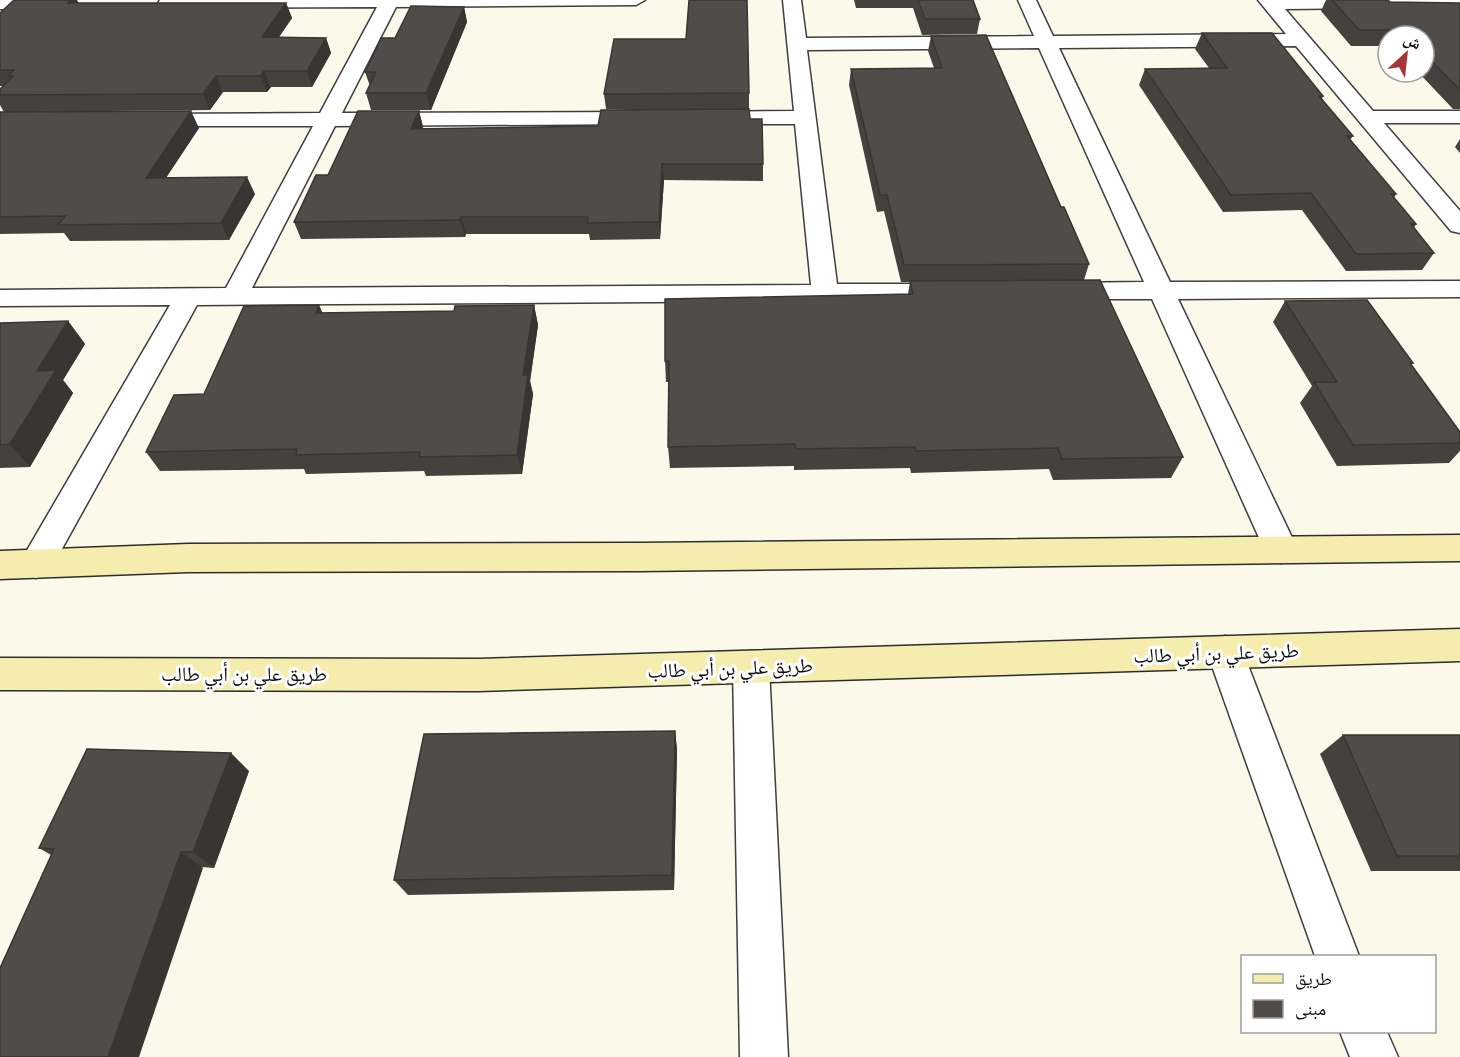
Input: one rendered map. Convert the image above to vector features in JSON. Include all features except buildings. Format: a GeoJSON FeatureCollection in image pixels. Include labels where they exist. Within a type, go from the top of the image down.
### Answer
{"type":"FeatureCollection","features":[{"type":"Feature","properties":{"kind":"main road"},"geometry":{"type":"LineString","coordinates":[[0,565],[188,558],[639,558],[1460,548]]}},
{"type":"Feature","properties":{"kind":"main road","name":"طريق علي بن أبي طالب"},"geometry":{"type":"LineString","coordinates":[[0,674],[479,675],[1460,645]]}},
{"type":"Feature","properties":{"kind":"street"},"geometry":{"type":"LineString","coordinates":[[153,3],[636,0]]}},
{"type":"Feature","properties":{"kind":"street"},"geometry":{"type":"LineString","coordinates":[[792,0],[825,292]]}},
{"type":"Feature","properties":{"kind":"street"},"geometry":{"type":"LineString","coordinates":[[1028,0],[1281,550]]}},
{"type":"Feature","properties":{"kind":"street"},"geometry":{"type":"LineString","coordinates":[[235,296],[389,2]]}},
{"type":"Feature","properties":{"kind":"street"},"geometry":{"type":"LineString","coordinates":[[1269,2],[1460,2]]}},
{"type":"Feature","properties":{"kind":"street"},"geometry":{"type":"LineString","coordinates":[[1269,2],[1460,226]]}},
{"type":"Feature","properties":{"kind":"street"},"geometry":{"type":"LineString","coordinates":[[0,4],[71,4]]}},
{"type":"Feature","properties":{"kind":"street"},"geometry":{"type":"LineString","coordinates":[[797,44],[1301,40]]}},
{"type":"Feature","properties":{"kind":"street"},"geometry":{"type":"LineString","coordinates":[[685,118],[805,117]]}},
{"type":"Feature","properties":{"kind":"street"},"geometry":{"type":"LineString","coordinates":[[1367,117],[1460,117]]}},
{"type":"Feature","properties":{"kind":"street"},"geometry":{"type":"LineString","coordinates":[[128,120],[662,118]]}},
{"type":"Feature","properties":{"kind":"street"},"geometry":{"type":"LineString","coordinates":[[1033,291],[1460,289]]}},
{"type":"Feature","properties":{"kind":"street"},"geometry":{"type":"LineString","coordinates":[[0,298],[975,291]]}},
{"type":"Feature","properties":{"kind":"street"},"geometry":{"type":"LineString","coordinates":[[36,564],[188,297]]}},
{"type":"Feature","properties":{"kind":"street"},"geometry":{"type":"LineString","coordinates":[[1225,652],[1336,955]]}},
{"type":"Feature","properties":{"kind":"street"},"geometry":{"type":"LineString","coordinates":[[751,667],[764,1057]]}},
{"type":"Feature","properties":{"kind":"street"},"geometry":{"type":"LineString","coordinates":[[1364,1033],[1374,1057]]}}]}
